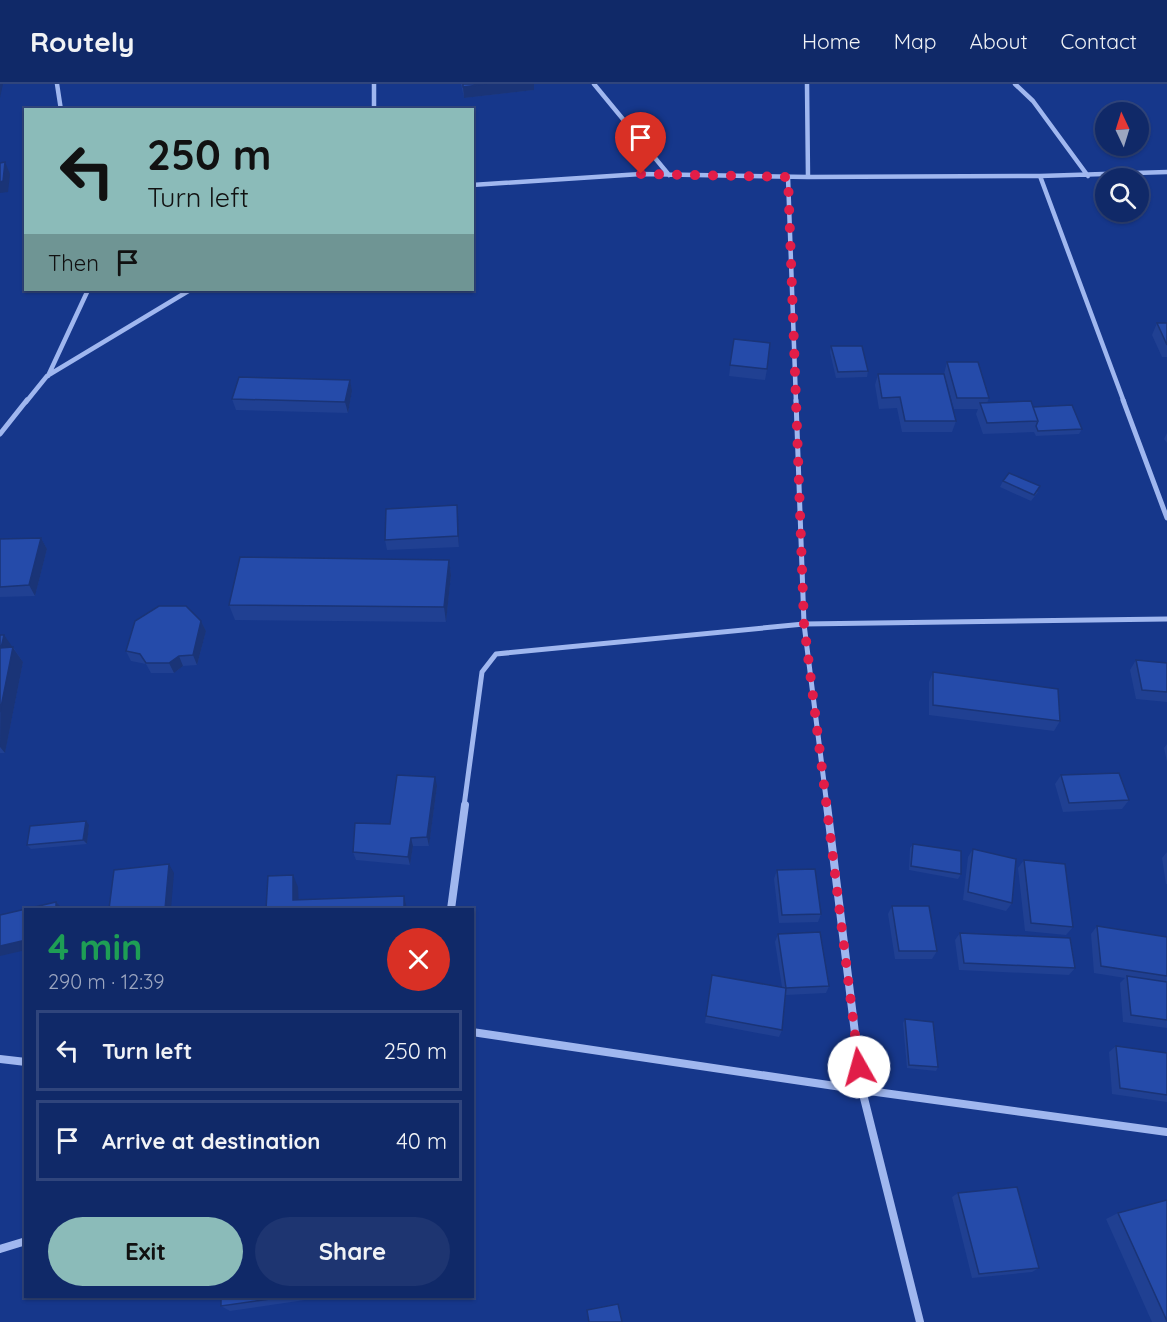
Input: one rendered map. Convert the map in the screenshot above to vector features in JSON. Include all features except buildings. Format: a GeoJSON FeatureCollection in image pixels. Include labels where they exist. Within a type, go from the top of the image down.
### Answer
{"type":"FeatureCollection","features":[{"type":"Feature","properties":{"kind":"street"},"geometry":{"type":"LineString","coordinates":[[57,84],[62,108]]}},
{"type":"Feature","properties":{"kind":"street"},"geometry":{"type":"LineString","coordinates":[[374,84],[374,108]]}},
{"type":"Feature","properties":{"kind":"street"},"geometry":{"type":"LineString","coordinates":[[594,84],[669,175]]}},
{"type":"Feature","properties":{"kind":"street"},"geometry":{"type":"LineString","coordinates":[[807,84],[808,177]]}},
{"type":"Feature","properties":{"kind":"street"},"geometry":{"type":"LineString","coordinates":[[1015,84],[1033,101],[1088,176]]}},
{"type":"Feature","properties":{"kind":"street"},"geometry":{"type":"LineString","coordinates":[[474,185],[641,174],[788,177],[1088,176],[1167,172]]}},
{"type":"Feature","properties":{"kind":"street"},"geometry":{"type":"LineString","coordinates":[[1041,176],[1167,518]]}},
{"type":"Feature","properties":{"kind":"street"},"geometry":{"type":"LineString","coordinates":[[788,177],[804,624],[862,1090],[920,1322]]}},
{"type":"Feature","properties":{"kind":"street"},"geometry":{"type":"LineString","coordinates":[[0,434],[48,376],[88,291]]}},
{"type":"Feature","properties":{"kind":"street"},"geometry":{"type":"LineString","coordinates":[[48,376],[188,291]]}},
{"type":"Feature","properties":{"kind":"street"},"geometry":{"type":"LineString","coordinates":[[452,908],[482,672],[496,654],[804,624],[1167,619]]}},
{"type":"Feature","properties":{"kind":"street"},"geometry":{"type":"LineString","coordinates":[[474,1032],[862,1090],[1167,1132]]}},
{"type":"Feature","properties":{"kind":"street"},"geometry":{"type":"LineString","coordinates":[[0,1059],[24,1062]]}},
{"type":"Feature","properties":{"kind":"street"},"geometry":{"type":"LineString","coordinates":[[0,1249],[24,1242]]}},
{"type":"Feature","properties":{"kind":"route"},"geometry":{"type":"LineString","coordinates":[[641,174],[788,177],[804,624],[859,1067]]}}]}
